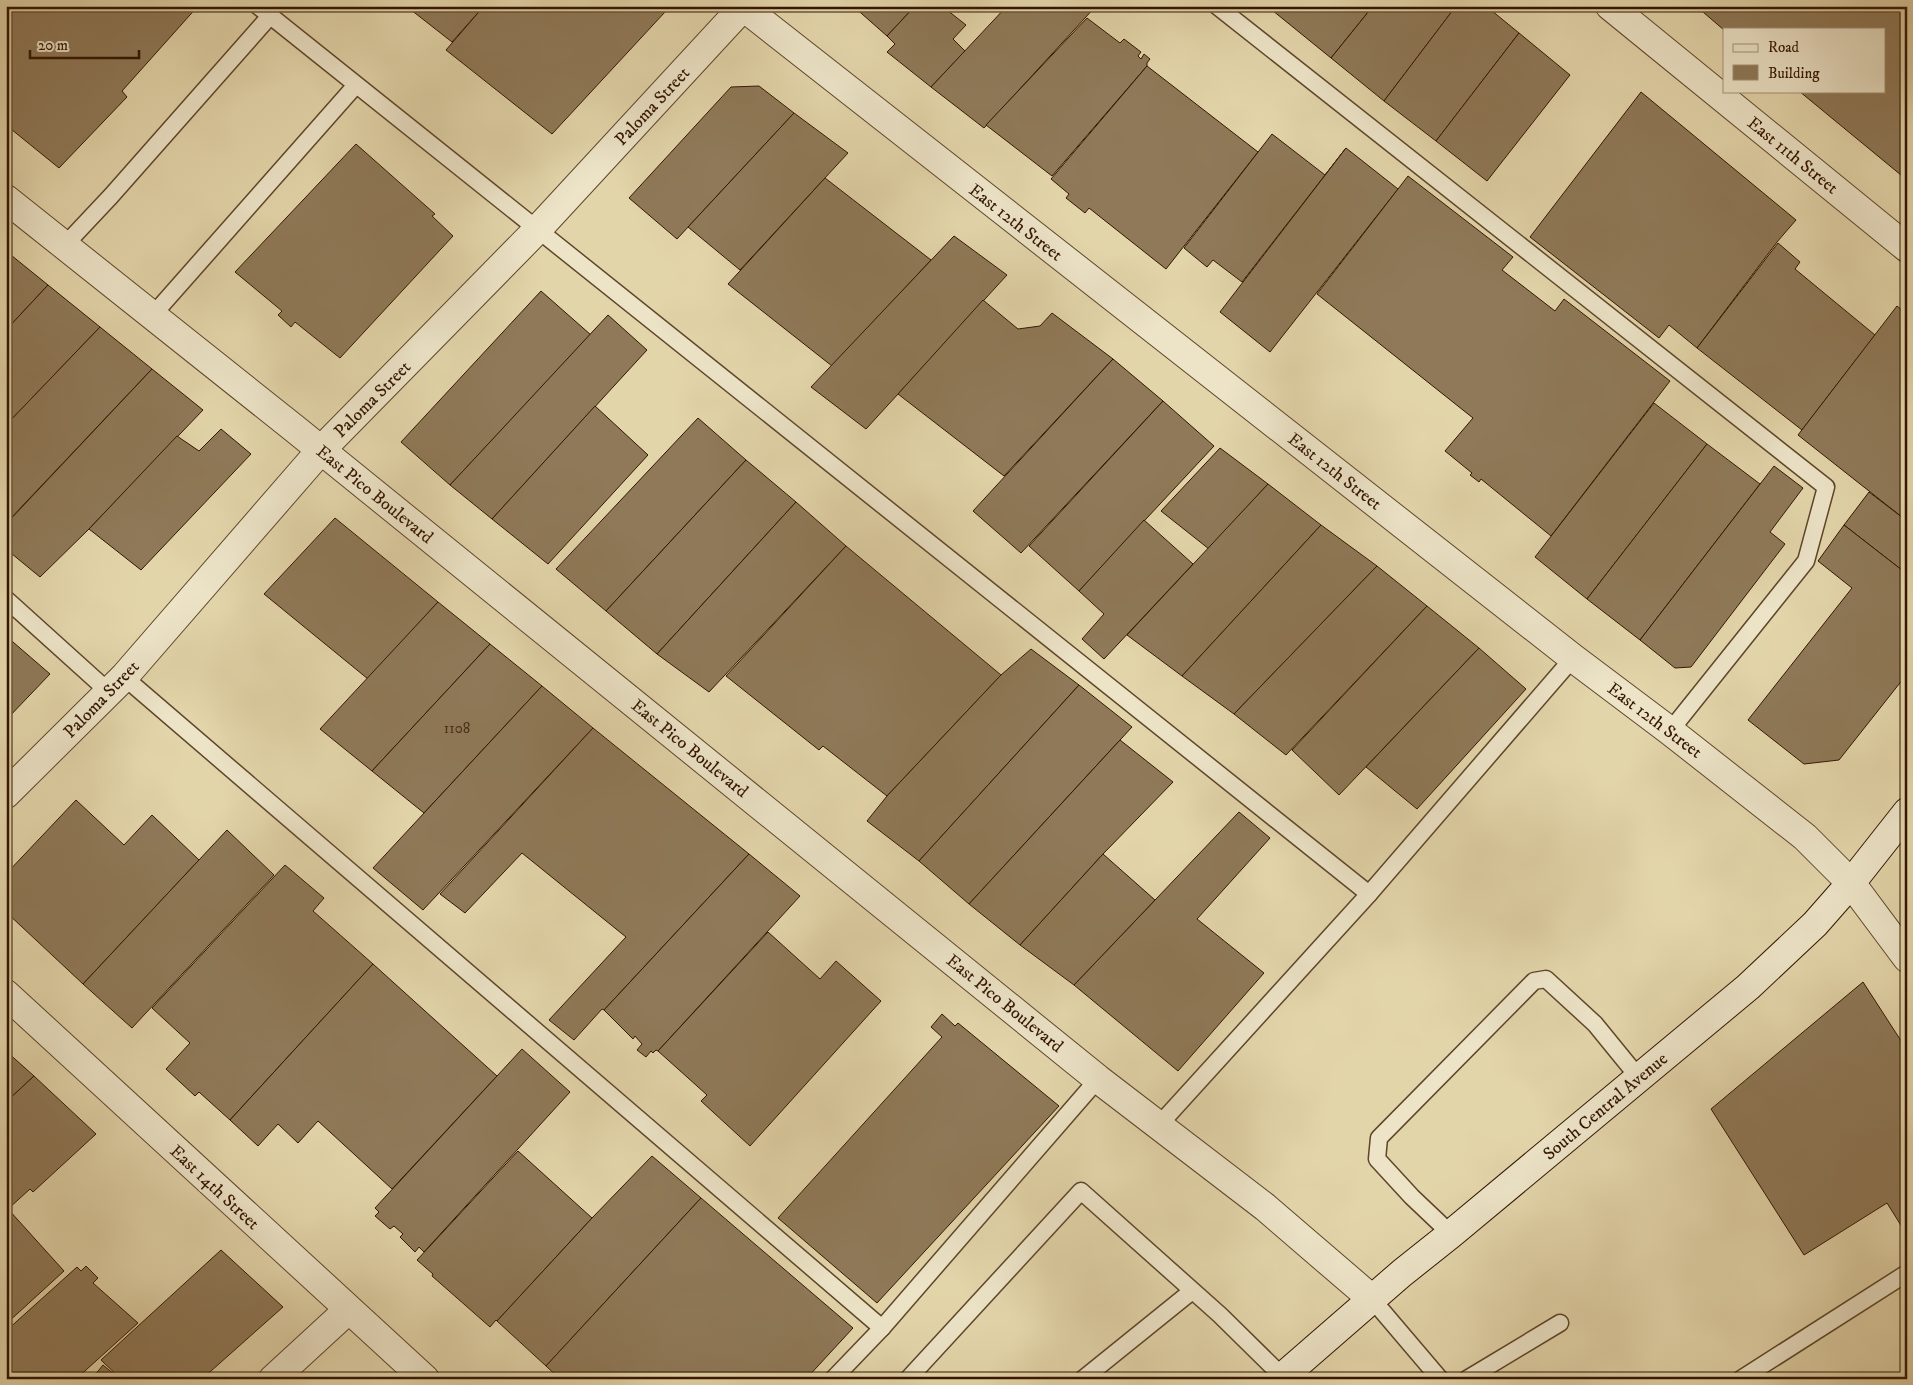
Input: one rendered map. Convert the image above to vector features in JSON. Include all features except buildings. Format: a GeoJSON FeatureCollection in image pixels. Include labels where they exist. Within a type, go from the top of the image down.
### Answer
{"type":"FeatureCollection","features":[{"type":"Feature","properties":{"kind":"street","name":"East 11th Street"},"geometry":{"type":"LineString","coordinates":[[1610,6],[1907,248]]}},
{"type":"Feature","properties":{"kind":"street","name":"East 12th Street"},"geometry":{"type":"LineString","coordinates":[[742,7],[1573,658],[1805,837],[1851,883],[1907,958]]}},
{"type":"Feature","properties":{"kind":"street","name":"Paloma Street"},"geometry":{"type":"LineString","coordinates":[[6,794],[116,684],[321,450],[537,230],[742,7]]}},
{"type":"Feature","properties":{"kind":"street","name":"East Pico Boulevard"},"geometry":{"type":"LineString","coordinates":[[6,200],[321,450],[1098,1079],[1265,1207],[1372,1299]]}},
{"type":"Feature","properties":{"kind":"street","name":"South Central Avenue"},"geometry":{"type":"LineString","coordinates":[[1282,1378],[1372,1299],[1748,988],[1815,924],[1851,883],[1907,812]]}},
{"type":"Feature","properties":{"kind":"street","name":"East 14th Street"},"geometry":{"type":"LineString","coordinates":[[6,994],[425,1379]]}},
{"type":"Feature","properties":{"kind":"street"},"geometry":{"type":"LineString","coordinates":[[273,1379],[348,1310]]}},
{"type":"Feature","properties":{"kind":"lane"},"geometry":{"type":"LineString","coordinates":[[1217,6],[1826,487],[1806,561],[1670,731]]}},
{"type":"Feature","properties":{"kind":"lane"},"geometry":{"type":"LineString","coordinates":[[64,246],[111,196],[264,11],[1369,894]]}},
{"type":"Feature","properties":{"kind":"lane"},"geometry":{"type":"LineString","coordinates":[[152,316],[356,85]]}},
{"type":"Feature","properties":{"kind":"lane"},"geometry":{"type":"LineString","coordinates":[[6,599],[116,684],[882,1328]]}},
{"type":"Feature","properties":{"kind":"lane"},"geometry":{"type":"LineString","coordinates":[[1159,1125],[1369,894],[1573,658]]}},
{"type":"Feature","properties":{"kind":"lane"},"geometry":{"type":"LineString","coordinates":[[1452,1234],[1412,1197],[1376,1159],[1379,1138],[1534,981],[1546,979],[1594,1024],[1639,1078]]}},
{"type":"Feature","properties":{"kind":"lane"},"geometry":{"type":"LineString","coordinates":[[833,1379],[882,1328],[1098,1079]]}},
{"type":"Feature","properties":{"kind":"lane"},"geometry":{"type":"LineString","coordinates":[[908,1379],[1081,1192],[1220,1315],[1282,1378]]}},
{"type":"Feature","properties":{"kind":"lane"},"geometry":{"type":"LineString","coordinates":[[1741,1379],[1907,1273]]}},
{"type":"Feature","properties":{"kind":"lane"},"geometry":{"type":"LineString","coordinates":[[1083,1379],[1192,1291]]}},
{"type":"Feature","properties":{"kind":"lane"},"geometry":{"type":"LineString","coordinates":[[1372,1299],[1440,1379]]}},
{"type":"Feature","properties":{"kind":"lane"},"geometry":{"type":"LineString","coordinates":[[1466,1379],[1560,1323]]}}]}
